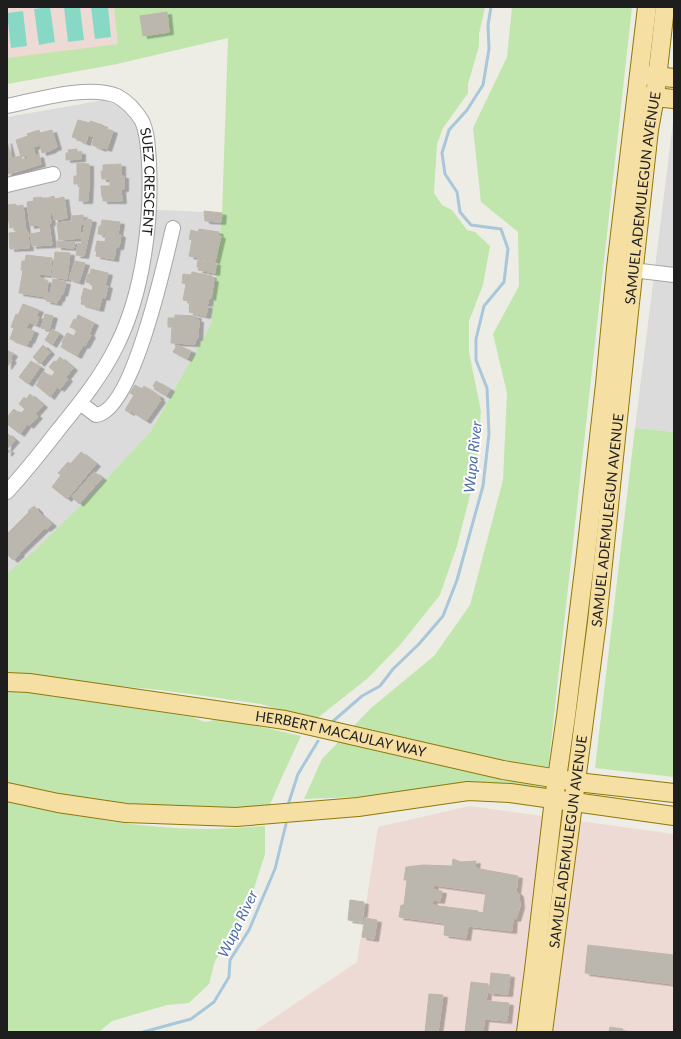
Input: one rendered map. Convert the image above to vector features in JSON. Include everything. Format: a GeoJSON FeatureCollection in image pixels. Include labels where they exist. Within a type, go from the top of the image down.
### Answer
{"type":"FeatureCollection","features":[{"type":"Feature","properties":{"kind":"main road","name":"SAMUEL ADEMULEGUN AVENUE"},"geometry":{"type":"LineString","coordinates":[[647,7],[657,76]]}},
{"type":"Feature","properties":{"kind":"main road","name":"SAMUEL ADEMULEGUN AVENUE"},"geometry":{"type":"LineString","coordinates":[[526,1032],[554,799],[587,547],[605,384],[620,312],[634,270],[649,130],[665,7]]}},
{"type":"Feature","properties":{"kind":"main road"},"geometry":{"type":"LineString","coordinates":[[661,43],[670,60],[674,62]]}},
{"type":"Feature","properties":{"kind":"main road","name":"SAMUEL ADEMULEGUN AVENUE"},"geometry":{"type":"LineString","coordinates":[[543,1032],[598,622],[620,312],[616,268],[637,95],[657,76]]}},
{"type":"Feature","properties":{"kind":"main road"},"geometry":{"type":"LineString","coordinates":[[637,95],[674,99]]}},
{"type":"Feature","properties":{"kind":"main road"},"geometry":{"type":"LineString","coordinates":[[649,130],[662,113],[674,108]]}},
{"type":"Feature","properties":{"kind":"main road","name":"HERBERT MACAULAY WAY"},"geometry":{"type":"LineString","coordinates":[[7,682],[29,683],[285,720],[503,770],[577,782],[674,793]]}},
{"type":"Feature","properties":{"kind":"main road"},"geometry":{"type":"LineString","coordinates":[[7,792],[58,803],[126,813],[236,817],[358,807],[468,791],[510,793],[674,816]]}},
{"type":"Feature","properties":{"kind":"street","name":"SUEZ CRESCENT"},"geometry":{"type":"LineString","coordinates":[[7,106],[66,94],[99,92],[116,96],[132,107],[143,122],[148,141],[150,185],[149,213],[138,286],[129,316],[118,344],[103,370],[80,403],[7,492]]}},
{"type":"Feature","properties":{"kind":"street"},"geometry":{"type":"LineString","coordinates":[[7,185],[53,174]]}},
{"type":"Feature","properties":{"kind":"street"},"geometry":{"type":"LineString","coordinates":[[80,403],[96,415],[101,414],[112,405],[124,387],[141,346],[173,228]]}},
{"type":"Feature","properties":{"kind":"street"},"geometry":{"type":"LineString","coordinates":[[616,268],[674,275]]}},
{"type":"Feature","properties":{"kind":"shaded area"},"geometry":{"type":"Polygon","coordinates":[[[7,7],[225,7],[117,64],[7,84],[7,7]]]}},
{"type":"Feature","properties":{"kind":"shaded area"},"geometry":{"type":"Polygon","coordinates":[[[50,7],[55,42],[39,45],[34,9],[50,7]]]}},
{"type":"Feature","properties":{"kind":"shaded area"},"geometry":{"type":"Polygon","coordinates":[[[64,7],[80,7],[84,40],[68,42],[64,7]]]}},
{"type":"Feature","properties":{"kind":"shaded area"},"geometry":{"type":"Polygon","coordinates":[[[91,7],[108,7],[111,37],[95,39],[91,7]]]}},
{"type":"Feature","properties":{"kind":"shaded area"},"geometry":{"type":"Polygon","coordinates":[[[23,11],[27,46],[11,48],[7,13],[23,11]]]}},
{"type":"Feature","properties":{"kind":"shaded area"},"geometry":{"type":"Polygon","coordinates":[[[104,100],[123,108],[140,132],[143,188],[142,209],[222,213],[211,324],[151,431],[93,493],[34,551],[7,573],[7,117],[104,100]]]}},
{"type":"Feature","properties":{"kind":"shaded area"},"geometry":{"type":"Polygon","coordinates":[[[674,122],[674,432],[635,428],[674,122]]]}},
{"type":"Feature","properties":{"kind":"shaded area"},"geometry":{"type":"Polygon","coordinates":[[[469,806],[674,834],[674,1032],[253,1032],[357,962],[378,827],[469,806]]]}},
{"type":"Feature","properties":{"kind":"green space"},"geometry":{"type":"Polygon","coordinates":[[[114,7],[485,7],[479,34],[479,46],[468,84],[468,93],[443,128],[437,144],[434,193],[442,205],[452,210],[467,230],[475,232],[490,246],[483,285],[469,321],[469,352],[481,411],[476,472],[457,546],[440,595],[400,645],[368,678],[315,720],[261,704],[160,690],[7,675],[7,573],[34,551],[93,493],[151,431],[211,324],[222,213],[228,38],[117,64],[7,84],[7,58],[118,44],[114,7]]]}},
{"type":"Feature","properties":{"kind":"green space"},"geometry":{"type":"Polygon","coordinates":[[[512,7],[632,7],[546,788],[466,782],[383,796],[304,799],[322,759],[371,708],[434,656],[470,605],[503,480],[507,393],[493,334],[519,286],[518,232],[481,202],[473,128],[507,57],[512,7]]]}},
{"type":"Feature","properties":{"kind":"green space"},"geometry":{"type":"Polygon","coordinates":[[[635,428],[674,432],[674,777],[595,768],[635,428]]]}},
{"type":"Feature","properties":{"kind":"green space"},"geometry":{"type":"Polygon","coordinates":[[[7,691],[24,692],[192,717],[205,722],[219,719],[254,725],[301,736],[269,807],[182,808],[103,801],[7,784],[7,691]]]}},
{"type":"Feature","properties":{"kind":"green space"},"geometry":{"type":"Polygon","coordinates":[[[7,802],[82,817],[159,827],[210,829],[265,826],[265,854],[250,901],[231,936],[215,961],[209,984],[189,1003],[167,1005],[112,1021],[99,1032],[7,1032],[7,802]]]}},
{"type":"Feature","properties":{"kind":"building"},"geometry":{"type":"Polygon","coordinates":[[[167,12],[169,32],[143,36],[140,16],[167,12]]]}},
{"type":"Feature","properties":{"kind":"building"},"geometry":{"type":"Polygon","coordinates":[[[78,120],[90,123],[90,121],[103,125],[102,127],[113,131],[107,149],[102,147],[102,149],[92,145],[94,137],[88,135],[86,143],[72,137],[78,120]]]}},
{"type":"Feature","properties":{"kind":"building"},"geometry":{"type":"Polygon","coordinates":[[[39,130],[40,133],[52,130],[57,147],[42,153],[40,145],[33,147],[35,155],[21,157],[16,140],[39,130]]]}},
{"type":"Feature","properties":{"kind":"building"},"geometry":{"type":"Polygon","coordinates":[[[7,141],[15,172],[7,174],[7,141]]]}},
{"type":"Feature","properties":{"kind":"building"},"geometry":{"type":"Polygon","coordinates":[[[77,149],[77,152],[81,152],[81,159],[66,160],[66,153],[69,153],[68,150],[77,149]]]}},
{"type":"Feature","properties":{"kind":"building"},"geometry":{"type":"Polygon","coordinates":[[[39,155],[41,164],[15,172],[11,158],[21,156],[22,160],[39,155]]]}},
{"type":"Feature","properties":{"kind":"building"},"geometry":{"type":"Polygon","coordinates":[[[77,163],[89,164],[89,184],[74,184],[74,176],[77,176],[77,163]]]}},
{"type":"Feature","properties":{"kind":"building"},"geometry":{"type":"Polygon","coordinates":[[[121,164],[121,176],[124,176],[124,189],[121,189],[122,201],[103,201],[101,186],[110,186],[110,179],[102,179],[101,171],[103,171],[103,165],[121,164]]]}},
{"type":"Feature","properties":{"kind":"building"},"geometry":{"type":"Polygon","coordinates":[[[80,184],[89,184],[88,201],[79,201],[80,184]]]}},
{"type":"Feature","properties":{"kind":"building"},"geometry":{"type":"Polygon","coordinates":[[[54,196],[55,199],[64,197],[67,218],[54,220],[53,213],[49,213],[48,198],[54,196]]]}},
{"type":"Feature","properties":{"kind":"building"},"geometry":{"type":"Polygon","coordinates":[[[33,198],[48,198],[51,223],[30,226],[27,202],[34,201],[33,198]]]}},
{"type":"Feature","properties":{"kind":"building"},"geometry":{"type":"Polygon","coordinates":[[[15,204],[17,206],[23,205],[26,232],[16,233],[15,227],[10,228],[9,221],[7,221],[7,205],[15,204]]]}},
{"type":"Feature","properties":{"kind":"building"},"geometry":{"type":"Polygon","coordinates":[[[204,211],[222,213],[221,222],[205,221],[204,211]]]}},
{"type":"Feature","properties":{"kind":"building"},"geometry":{"type":"Polygon","coordinates":[[[83,215],[84,224],[80,225],[81,238],[59,240],[57,223],[72,221],[72,216],[83,215]]]}},
{"type":"Feature","properties":{"kind":"building"},"geometry":{"type":"Polygon","coordinates":[[[86,219],[92,220],[84,256],[76,255],[78,243],[81,244],[86,219]]]}},
{"type":"Feature","properties":{"kind":"building"},"geometry":{"type":"Polygon","coordinates":[[[102,220],[120,222],[118,234],[121,235],[119,247],[116,247],[114,259],[96,256],[97,251],[95,251],[97,241],[105,242],[106,235],[98,234],[99,226],[101,226],[102,220]]]}},
{"type":"Feature","properties":{"kind":"building"},"geometry":{"type":"Polygon","coordinates":[[[49,224],[52,245],[32,246],[30,234],[41,232],[39,225],[49,224]]]}},
{"type":"Feature","properties":{"kind":"building"},"geometry":{"type":"Polygon","coordinates":[[[199,229],[219,232],[218,235],[221,236],[215,261],[189,256],[192,240],[189,239],[191,230],[198,232],[199,229]]]}},
{"type":"Feature","properties":{"kind":"building"},"geometry":{"type":"Polygon","coordinates":[[[28,232],[29,248],[10,249],[9,233],[28,232]]]}},
{"type":"Feature","properties":{"kind":"building"},"geometry":{"type":"Polygon","coordinates":[[[57,241],[75,242],[74,248],[57,247],[57,241]]]}},
{"type":"Feature","properties":{"kind":"building"},"geometry":{"type":"Polygon","coordinates":[[[55,252],[70,253],[67,279],[52,277],[55,252]]]}},
{"type":"Feature","properties":{"kind":"building"},"geometry":{"type":"Polygon","coordinates":[[[26,255],[52,258],[50,275],[39,274],[39,277],[42,278],[42,280],[48,281],[46,297],[19,293],[23,270],[21,270],[22,261],[25,261],[26,255]]]}},
{"type":"Feature","properties":{"kind":"building"},"geometry":{"type":"Polygon","coordinates":[[[198,260],[216,263],[215,273],[198,270],[198,260]]]}},
{"type":"Feature","properties":{"kind":"building"},"geometry":{"type":"Polygon","coordinates":[[[75,261],[85,263],[79,282],[69,279],[75,261]]]}},
{"type":"Feature","properties":{"kind":"building"},"geometry":{"type":"Polygon","coordinates":[[[91,269],[108,273],[105,285],[108,286],[105,298],[102,297],[99,309],[81,304],[84,288],[92,291],[93,284],[86,282],[91,269]]]}},
{"type":"Feature","properties":{"kind":"building"},"geometry":{"type":"Polygon","coordinates":[[[192,272],[212,276],[211,279],[214,279],[211,298],[209,297],[208,304],[183,300],[186,284],[182,283],[183,274],[191,275],[192,272]]]}},
{"type":"Feature","properties":{"kind":"building"},"geometry":{"type":"Polygon","coordinates":[[[53,279],[66,282],[63,294],[61,293],[60,299],[58,299],[57,303],[46,301],[48,293],[50,294],[53,279]]]}},
{"type":"Feature","properties":{"kind":"building"},"geometry":{"type":"Polygon","coordinates":[[[190,302],[208,306],[206,316],[189,312],[190,302]]]}},
{"type":"Feature","properties":{"kind":"building"},"geometry":{"type":"Polygon","coordinates":[[[23,304],[39,310],[36,316],[39,317],[36,325],[29,322],[26,328],[34,331],[27,345],[10,339],[14,328],[11,327],[16,314],[18,315],[23,304]]]}},
{"type":"Feature","properties":{"kind":"building"},"geometry":{"type":"Polygon","coordinates":[[[45,314],[53,316],[49,330],[41,328],[45,314]]]}},
{"type":"Feature","properties":{"kind":"building"},"geometry":{"type":"Polygon","coordinates":[[[78,315],[94,323],[89,334],[91,335],[77,356],[61,347],[67,333],[74,336],[77,330],[70,327],[78,315]]]}},
{"type":"Feature","properties":{"kind":"building"},"geometry":{"type":"Polygon","coordinates":[[[175,315],[197,316],[196,319],[199,320],[198,338],[196,338],[195,344],[171,343],[172,327],[168,327],[168,318],[175,318],[175,315]]]}},
{"type":"Feature","properties":{"kind":"building"},"geometry":{"type":"Polygon","coordinates":[[[52,329],[59,334],[52,345],[45,340],[52,329]]]}},
{"type":"Feature","properties":{"kind":"building"},"geometry":{"type":"Polygon","coordinates":[[[43,345],[50,352],[40,364],[33,357],[43,345]]]}},
{"type":"Feature","properties":{"kind":"building"},"geometry":{"type":"Polygon","coordinates":[[[177,345],[191,351],[187,359],[173,352],[177,345]]]}},
{"type":"Feature","properties":{"kind":"building"},"geometry":{"type":"Polygon","coordinates":[[[7,350],[13,354],[10,359],[12,360],[7,367],[7,350]]]}},
{"type":"Feature","properties":{"kind":"building"},"geometry":{"type":"Polygon","coordinates":[[[60,357],[73,368],[66,377],[68,379],[60,389],[57,387],[50,397],[36,385],[44,372],[51,377],[55,372],[49,367],[60,357]]]}},
{"type":"Feature","properties":{"kind":"building"},"geometry":{"type":"Polygon","coordinates":[[[31,361],[40,367],[28,384],[19,377],[31,361]]]}},
{"type":"Feature","properties":{"kind":"building"},"geometry":{"type":"Polygon","coordinates":[[[156,381],[170,389],[166,396],[154,389],[155,387],[153,386],[156,381]]]}},
{"type":"Feature","properties":{"kind":"building"},"geometry":{"type":"Polygon","coordinates":[[[135,385],[142,389],[144,386],[160,397],[159,399],[161,400],[146,421],[131,411],[130,413],[125,410],[134,395],[130,393],[135,385]]]}},
{"type":"Feature","properties":{"kind":"building"},"geometry":{"type":"Polygon","coordinates":[[[30,394],[43,405],[35,414],[38,416],[29,426],[27,424],[20,434],[7,424],[9,418],[7,417],[14,409],[20,414],[25,409],[19,404],[24,397],[26,399],[30,394]]]}},
{"type":"Feature","properties":{"kind":"building"},"geometry":{"type":"Polygon","coordinates":[[[7,433],[15,440],[7,449],[7,433]]]}},
{"type":"Feature","properties":{"kind":"building"},"geometry":{"type":"Polygon","coordinates":[[[81,452],[96,464],[67,499],[52,487],[61,475],[58,473],[68,462],[70,464],[81,452]]]}},
{"type":"Feature","properties":{"kind":"building"},"geometry":{"type":"Polygon","coordinates":[[[94,472],[102,478],[79,504],[72,497],[94,472]]]}},
{"type":"Feature","properties":{"kind":"building"},"geometry":{"type":"Polygon","coordinates":[[[34,506],[39,511],[38,512],[52,524],[46,529],[45,528],[13,560],[8,555],[9,554],[7,551],[7,534],[34,506]]]}},
{"type":"Feature","properties":{"kind":"building"},"geometry":{"type":"Polygon","coordinates":[[[453,859],[461,862],[476,861],[475,868],[518,876],[516,892],[519,895],[520,906],[516,919],[513,918],[512,931],[468,926],[466,938],[444,935],[445,923],[399,917],[401,905],[404,905],[407,880],[404,880],[406,867],[423,865],[452,866],[453,859]],[[434,885],[433,890],[442,891],[440,901],[433,900],[432,905],[478,911],[483,913],[486,892],[434,885]]]}},
{"type":"Feature","properties":{"kind":"building"},"geometry":{"type":"Polygon","coordinates":[[[350,900],[364,902],[362,922],[348,920],[350,900]]]}},
{"type":"Feature","properties":{"kind":"building"},"geometry":{"type":"Polygon","coordinates":[[[365,918],[377,920],[374,939],[362,937],[365,918]]]}},
{"type":"Feature","properties":{"kind":"building"},"geometry":{"type":"Polygon","coordinates":[[[588,945],[674,955],[674,984],[585,973],[588,945]]]}},
{"type":"Feature","properties":{"kind":"building"},"geometry":{"type":"Polygon","coordinates":[[[491,973],[510,975],[508,994],[489,993],[491,973]]]}},
{"type":"Feature","properties":{"kind":"building"},"geometry":{"type":"Polygon","coordinates":[[[471,982],[488,984],[483,1032],[465,1032],[471,982]]]}},
{"type":"Feature","properties":{"kind":"building"},"geometry":{"type":"Polygon","coordinates":[[[429,994],[443,995],[438,1032],[425,1032],[429,994]]]}},
{"type":"Feature","properties":{"kind":"building"},"geometry":{"type":"Polygon","coordinates":[[[486,1001],[509,1003],[507,1021],[485,1019],[486,1001]]]}},
{"type":"Feature","properties":{"kind":"building"},"geometry":{"type":"Polygon","coordinates":[[[610,1027],[623,1029],[623,1032],[609,1032],[610,1027]]]}},
{"type":"Feature","properties":{"kind":"waterway","name":"Wupa River"},"geometry":{"type":"LineString","coordinates":[[331,723],[362,696],[380,686],[393,669],[419,644],[443,616],[457,580],[483,486],[489,434],[487,388],[476,360],[476,339],[484,306],[504,282],[508,249],[501,229],[471,225],[460,212],[457,192],[445,174],[442,153],[449,130],[467,110],[483,85],[489,49],[488,25],[491,7]]}},
{"type":"Feature","properties":{"kind":"waterway","name":"Wupa River"},"geometry":{"type":"LineString","coordinates":[[288,805],[298,774],[318,741]]}},
{"type":"Feature","properties":{"kind":"waterway","name":"Wupa River"},"geometry":{"type":"LineString","coordinates":[[143,1032],[191,1019],[214,1002],[229,977],[230,960],[249,930],[275,869],[286,824]]}}]}
